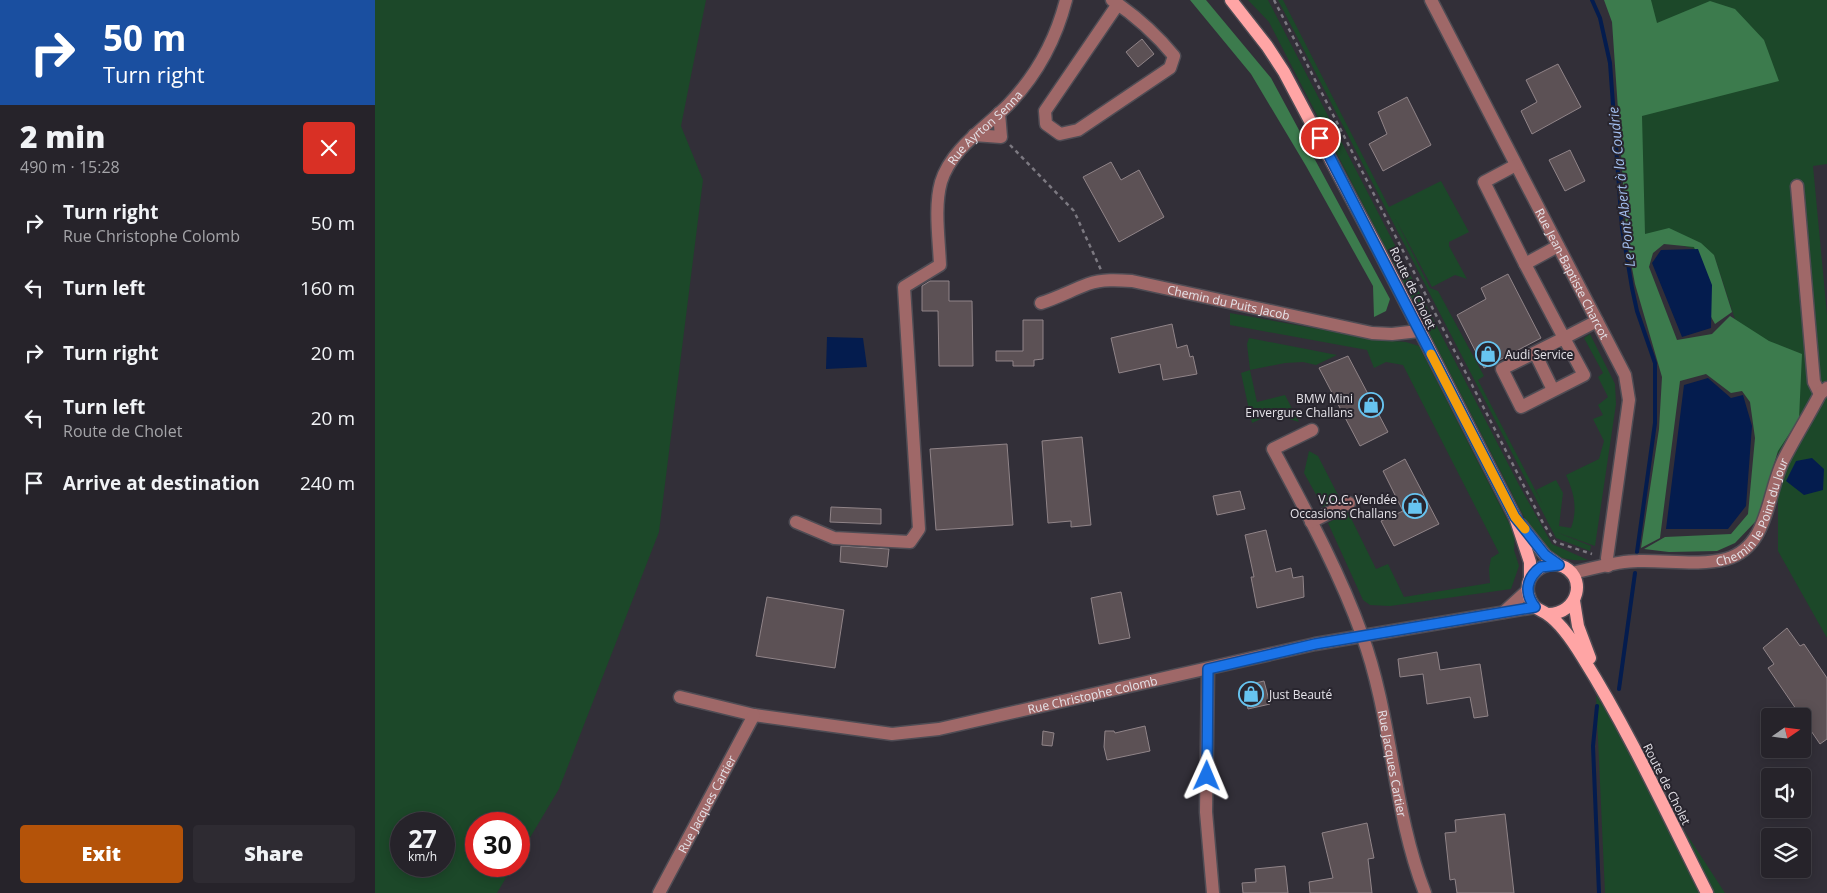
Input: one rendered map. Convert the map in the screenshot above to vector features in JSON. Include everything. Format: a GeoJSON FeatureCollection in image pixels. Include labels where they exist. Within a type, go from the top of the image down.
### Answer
{"type":"FeatureCollection","features":[{"type":"Feature","properties":{"kind":"main road","name":"Route de Cholet"},"geometry":{"type":"LineString","coordinates":[[1231,0],[1267,46],[1304,106],[1515,517],[1530,562],[1530,578]]}},
{"type":"Feature","properties":{"kind":"main road","name":"Route de Cholet"},"geometry":{"type":"LineString","coordinates":[[1515,517],[1545,555],[1559,565]]}},
{"type":"Feature","properties":{"kind":"main road"},"geometry":{"type":"LineString","coordinates":[[1559,565],[1571,573],[1577,585],[1574,601],[1562,612],[1547,614],[1535,607],[1527,592],[1530,578],[1541,567],[1559,565]]}},
{"type":"Feature","properties":{"kind":"main road","name":"Route de Cholet"},"geometry":{"type":"LineString","coordinates":[[1574,601],[1578,626],[1602,688]]}},
{"type":"Feature","properties":{"kind":"main road","name":"Route de Cholet"},"geometry":{"type":"LineString","coordinates":[[1547,614],[1573,641],[1602,688],[1707,893]]}},
{"type":"Feature","properties":{"kind":"street","name":"Rue Ayrton Senna"},"geometry":{"type":"LineString","coordinates":[[796,522],[834,538],[910,542],[919,529],[904,287],[940,265],[938,204],[941,182],[955,157],[999,113],[1037,68],[1054,37],[1066,0]]}},
{"type":"Feature","properties":{"kind":"street","name":"Rue Jean-Baptiste Charcot"},"geometry":{"type":"LineString","coordinates":[[1431,0],[1625,375],[1629,400],[1606,567]]}},
{"type":"Feature","properties":{"kind":"street"},"geometry":{"type":"LineString","coordinates":[[1115,2],[1156,35],[1174,56],[1170,68],[1078,130],[1060,134],[1046,124],[1045,111],[1115,2]]}},
{"type":"Feature","properties":{"kind":"street"},"geometry":{"type":"LineString","coordinates":[[974,136],[1001,137],[999,113]]}},
{"type":"Feature","properties":{"kind":"street"},"geometry":{"type":"LineString","coordinates":[[1516,165],[1484,182],[1525,264],[1564,338],[1584,375],[1521,407],[1502,369],[1535,353],[1564,338],[1597,321]]}},
{"type":"Feature","properties":{"kind":"street"},"geometry":{"type":"LineString","coordinates":[[1797,186],[1814,382],[1824,391]]}},
{"type":"Feature","properties":{"kind":"street"},"geometry":{"type":"LineString","coordinates":[[1525,264],[1558,246]]}},
{"type":"Feature","properties":{"kind":"street","name":"Chemin du Puits Jacob"},"geometry":{"type":"LineString","coordinates":[[1041,303],[1069,294],[1090,284],[1107,281],[1132,281],[1372,332],[1392,334],[1419,331]]}},
{"type":"Feature","properties":{"kind":"street"},"geometry":{"type":"LineString","coordinates":[[1535,353],[1553,390]]}},
{"type":"Feature","properties":{"kind":"street","name":"Chemin le Point du Jour"},"geometry":{"type":"LineString","coordinates":[[1571,573],[1636,561],[1727,559],[1745,548],[1763,526],[1783,462],[1824,391]]}},
{"type":"Feature","properties":{"kind":"street","name":"Rue Jacques Cartier"},"geometry":{"type":"LineString","coordinates":[[1312,430],[1273,449],[1311,522],[1362,635],[1409,838],[1425,893]]}},
{"type":"Feature","properties":{"kind":"street"},"geometry":{"type":"LineString","coordinates":[[1311,522],[1349,503]]}},
{"type":"Feature","properties":{"kind":"street"},"geometry":{"type":"LineString","coordinates":[[1577,585],[1606,567]]}},
{"type":"Feature","properties":{"kind":"street"},"geometry":{"type":"LineString","coordinates":[[1504,612],[1527,592]]}},
{"type":"Feature","properties":{"kind":"street","name":"Rue Christophe Colomb"},"geometry":{"type":"LineString","coordinates":[[680,697],[754,715],[892,734],[939,729],[1362,635],[1535,607]]}},
{"type":"Feature","properties":{"kind":"street"},"geometry":{"type":"LineString","coordinates":[[1208,669],[1206,812],[1213,893]]}},
{"type":"Feature","properties":{"kind":"street","name":"Rue Jacques Cartier"},"geometry":{"type":"LineString","coordinates":[[659,893],[754,715]]}},
{"type":"Feature","properties":{"kind":"path"},"geometry":{"type":"LineString","coordinates":[[1274,0],[1555,542],[1591,554],[1598,550]]}},
{"type":"Feature","properties":{"kind":"path"},"geometry":{"type":"LineString","coordinates":[[1001,137],[1022,156],[1074,211],[1107,281]]}},
{"type":"Feature","properties":{"kind":"green space"},"geometry":{"type":"Polygon","coordinates":[[[375,0],[706,0],[681,126],[703,180],[659,532],[559,789],[530,838],[530,812],[465,812],[465,877],[506,877],[497,893],[375,893],[375,0]]]}},
{"type":"Feature","properties":{"kind":"green space"},"geometry":{"type":"Polygon","coordinates":[[[1190,0],[1206,0],[1271,78],[1390,299],[1386,311],[1374,317],[1373,286],[1306,166],[1251,74],[1190,0]]]}},
{"type":"Feature","properties":{"kind":"green space"},"geometry":{"type":"Polygon","coordinates":[[[1248,0],[1268,0],[1519,485],[1552,544],[1588,560],[1570,560],[1554,554],[1546,548],[1531,529],[1269,22],[1248,0]]]}},
{"type":"Feature","properties":{"kind":"green space"},"geometry":{"type":"Polygon","coordinates":[[[1278,0],[1283,0],[1389,207],[1441,181],[1469,232],[1449,242],[1449,246],[1467,279],[1455,275],[1432,287],[1395,218],[1430,288],[1438,291],[1484,376],[1478,380],[1542,503],[1536,490],[1556,480],[1563,493],[1559,526],[1571,528],[1575,508],[1566,475],[1599,459],[1604,441],[1593,419],[1603,415],[1598,405],[1608,397],[1598,377],[1603,373],[1584,338],[1590,334],[1615,384],[1616,404],[1595,546],[1556,532],[1591,546],[1590,551],[1556,538],[1278,0]]]}},
{"type":"Feature","properties":{"kind":"green space"},"geometry":{"type":"Polygon","coordinates":[[[1604,0],[1651,0],[1657,23],[1710,1],[1735,9],[1764,40],[1779,81],[1642,116],[1645,234],[1669,228],[1701,243],[1714,255],[1732,312],[1715,324],[1710,315],[1705,277],[1694,247],[1664,244],[1653,253],[1649,267],[1677,340],[1712,334],[1730,316],[1769,341],[1802,354],[1799,419],[1778,451],[1757,520],[1735,543],[1717,551],[1669,552],[1644,549],[1665,537],[1731,534],[1748,514],[1755,438],[1750,402],[1742,391],[1731,393],[1706,374],[1680,381],[1660,538],[1641,548],[1659,429],[1662,377],[1635,284],[1627,241],[1612,22],[1604,0]]]}},
{"type":"Feature","properties":{"kind":"green space"},"geometry":{"type":"Polygon","coordinates":[[[1630,0],[1827,0],[1827,164],[1813,166],[1827,315],[1827,638],[1778,551],[1778,451],[1714,255],[1645,234],[1632,116],[1648,32],[1630,0]]]}},
{"type":"Feature","properties":{"kind":"green space"},"geometry":{"type":"Polygon","coordinates":[[[1230,313],[1380,340],[1406,342],[1419,346],[1515,535],[1514,550],[1519,566],[1511,589],[1390,606],[1370,605],[1363,600],[1328,523],[1348,512],[1376,569],[1388,564],[1404,597],[1490,583],[1489,569],[1491,558],[1499,553],[1403,365],[1386,362],[1374,368],[1367,350],[1230,325],[1230,313]]]}},
{"type":"Feature","properties":{"kind":"green space"},"geometry":{"type":"Polygon","coordinates":[[[1249,338],[1337,355],[1316,365],[1303,362],[1285,363],[1250,370],[1247,344],[1249,338]]]}},
{"type":"Feature","properties":{"kind":"green space"},"geometry":{"type":"Polygon","coordinates":[[[1250,370],[1257,402],[1285,395],[1299,422],[1272,414],[1252,423],[1241,373],[1250,370]]]}},
{"type":"Feature","properties":{"kind":"green space"},"geometry":{"type":"Polygon","coordinates":[[[1309,451],[1318,456],[1340,499],[1323,507],[1304,473],[1309,451]]]}},
{"type":"Feature","properties":{"kind":"green space"},"geometry":{"type":"Polygon","coordinates":[[[1596,695],[1725,893],[1605,893],[1596,695]]]}},
{"type":"Feature","properties":{"kind":"water"},"geometry":{"type":"Polygon","coordinates":[[[1698,249],[1712,285],[1711,328],[1682,337],[1652,263],[1661,250],[1698,249]]]}},
{"type":"Feature","properties":{"kind":"water"},"geometry":{"type":"Polygon","coordinates":[[[827,337],[863,338],[867,367],[826,369],[827,337]]]}},
{"type":"Feature","properties":{"kind":"water"},"geometry":{"type":"Polygon","coordinates":[[[1708,378],[1731,398],[1743,395],[1752,426],[1746,506],[1728,529],[1666,529],[1684,385],[1708,378]]]}},
{"type":"Feature","properties":{"kind":"water"},"geometry":{"type":"Polygon","coordinates":[[[1812,458],[1824,469],[1823,490],[1804,495],[1786,481],[1796,461],[1812,458]]]}},
{"type":"Feature","properties":{"kind":"building"},"geometry":{"type":"Polygon","coordinates":[[[1142,39],[1154,54],[1138,67],[1126,52],[1142,39]]]}},
{"type":"Feature","properties":{"kind":"building"},"geometry":{"type":"Polygon","coordinates":[[[1558,64],[1581,107],[1532,134],[1521,111],[1537,102],[1526,80],[1558,64]]]}},
{"type":"Feature","properties":{"kind":"building"},"geometry":{"type":"Polygon","coordinates":[[[1407,97],[1431,145],[1383,171],[1369,144],[1387,134],[1378,112],[1407,97]]]}},
{"type":"Feature","properties":{"kind":"building"},"geometry":{"type":"Polygon","coordinates":[[[1570,150],[1585,181],[1565,191],[1549,160],[1570,150]]]}},
{"type":"Feature","properties":{"kind":"building"},"geometry":{"type":"Polygon","coordinates":[[[1111,162],[1121,180],[1139,170],[1164,217],[1119,242],[1083,177],[1111,162]]]}},
{"type":"Feature","properties":{"kind":"building"},"geometry":{"type":"Polygon","coordinates":[[[1508,274],[1541,338],[1484,368],[1457,315],[1486,299],[1481,288],[1508,274]]]}},
{"type":"Feature","properties":{"kind":"building"},"geometry":{"type":"Polygon","coordinates":[[[930,281],[949,281],[949,301],[972,301],[973,366],[939,366],[938,311],[922,311],[922,286],[930,281]]]}},
{"type":"Feature","properties":{"kind":"building"},"geometry":{"type":"Polygon","coordinates":[[[1023,320],[1043,320],[1043,359],[1034,360],[1034,366],[1013,366],[1013,361],[996,361],[996,351],[1023,351],[1023,320]]]}},
{"type":"Feature","properties":{"kind":"building"},"geometry":{"type":"Polygon","coordinates":[[[1172,324],[1177,348],[1187,345],[1190,357],[1193,356],[1197,374],[1163,380],[1160,364],[1119,373],[1111,338],[1172,324]]]}},
{"type":"Feature","properties":{"kind":"building"},"geometry":{"type":"Polygon","coordinates":[[[1348,356],[1388,432],[1360,446],[1319,368],[1348,356]]]}},
{"type":"Feature","properties":{"kind":"building"},"geometry":{"type":"Polygon","coordinates":[[[1082,437],[1091,525],[1071,527],[1071,521],[1048,523],[1042,441],[1082,437]]]}},
{"type":"Feature","properties":{"kind":"building"},"geometry":{"type":"Polygon","coordinates":[[[1007,444],[1013,525],[936,530],[930,449],[1007,444]]]}},
{"type":"Feature","properties":{"kind":"building"},"geometry":{"type":"Polygon","coordinates":[[[1405,459],[1439,524],[1394,546],[1381,521],[1403,511],[1383,471],[1405,459]]]}},
{"type":"Feature","properties":{"kind":"building"},"geometry":{"type":"Polygon","coordinates":[[[1240,491],[1245,509],[1217,515],[1213,496],[1240,491]]]}},
{"type":"Feature","properties":{"kind":"building"},"geometry":{"type":"Polygon","coordinates":[[[831,507],[881,509],[881,524],[830,522],[831,507]]]}},
{"type":"Feature","properties":{"kind":"building"},"geometry":{"type":"Polygon","coordinates":[[[1266,530],[1276,572],[1291,568],[1293,578],[1303,576],[1304,597],[1257,608],[1251,577],[1254,577],[1245,535],[1266,530]]]}},
{"type":"Feature","properties":{"kind":"building"},"geometry":{"type":"Polygon","coordinates":[[[841,546],[889,549],[887,567],[840,562],[841,546]]]}},
{"type":"Feature","properties":{"kind":"building"},"geometry":{"type":"Polygon","coordinates":[[[1121,592],[1130,638],[1099,644],[1091,598],[1121,592]]]}},
{"type":"Feature","properties":{"kind":"building"},"geometry":{"type":"Polygon","coordinates":[[[767,597],[844,610],[835,668],[756,656],[767,597]]]}},
{"type":"Feature","properties":{"kind":"building"},"geometry":{"type":"Polygon","coordinates":[[[1787,628],[1800,646],[1804,644],[1827,678],[1827,739],[1820,744],[1811,731],[1811,708],[1795,708],[1768,668],[1774,664],[1763,648],[1787,628]]]}},
{"type":"Feature","properties":{"kind":"building"},"geometry":{"type":"Polygon","coordinates":[[[1437,652],[1440,670],[1480,664],[1488,716],[1474,718],[1470,697],[1427,704],[1423,674],[1400,677],[1398,659],[1437,652]]]}},
{"type":"Feature","properties":{"kind":"building"},"geometry":{"type":"Polygon","coordinates":[[[1264,681],[1270,704],[1248,709],[1243,686],[1264,681]]]}},
{"type":"Feature","properties":{"kind":"building"},"geometry":{"type":"Polygon","coordinates":[[[1145,726],[1150,751],[1107,760],[1104,747],[1105,731],[1114,731],[1115,733],[1145,726]]]}},
{"type":"Feature","properties":{"kind":"building"},"geometry":{"type":"Polygon","coordinates":[[[1043,731],[1054,733],[1052,746],[1042,745],[1043,731]]]}},
{"type":"Feature","properties":{"kind":"building"},"geometry":{"type":"Polygon","coordinates":[[[1505,814],[1514,893],[1457,893],[1455,879],[1450,880],[1445,833],[1456,832],[1455,820],[1505,814]]]}},
{"type":"Feature","properties":{"kind":"building"},"geometry":{"type":"Polygon","coordinates":[[[1367,823],[1374,858],[1368,859],[1372,893],[1310,893],[1309,882],[1333,878],[1322,833],[1367,823]]]}},
{"type":"Feature","properties":{"kind":"building"},"geometry":{"type":"Polygon","coordinates":[[[1285,866],[1288,893],[1243,893],[1242,883],[1256,882],[1255,869],[1285,866]]]}},
{"type":"Feature","properties":{"kind":"waterway","name":"Le Pont Abert à la Coudrie"},"geometry":{"type":"LineString","coordinates":[[1592,0],[1600,18],[1610,63],[1622,228],[1632,288],[1637,311],[1655,363],[1655,423],[1637,552]]}},
{"type":"Feature","properties":{"kind":"waterway"},"geometry":{"type":"LineString","coordinates":[[1619,689],[1635,573]]}},
{"type":"Feature","properties":{"kind":"waterway"},"geometry":{"type":"LineString","coordinates":[[1597,706],[1593,746],[1599,893]]}},
{"type":"Feature","properties":{"kind":"slow traffic"},"geometry":{"type":"LineString","coordinates":[[1431,354],[1515,517],[1525,529]]}},
{"type":"Feature","properties":{"kind":"place","name":"Audi Service"},"geometry":{"type":"Point","coordinates":[1488,354]}},
{"type":"Feature","properties":{"kind":"place","name":"BMW Mini Envergure Challans"},"geometry":{"type":"Point","coordinates":[1371,405]}},
{"type":"Feature","properties":{"kind":"place","name":"V.O.C. Vendée Occasions Challans"},"geometry":{"type":"Point","coordinates":[1415,506]}},
{"type":"Feature","properties":{"kind":"place","name":"Just Beauté"},"geometry":{"type":"Point","coordinates":[1251,694]}},
{"type":"Feature","properties":{"kind":"route"},"geometry":{"type":"LineString","coordinates":[[1207,776],[1208,669],[1362,635],[1535,607],[1527,592],[1530,578],[1541,567],[1549,564],[1559,565],[1545,555],[1515,517],[1320,138]]}}]}
